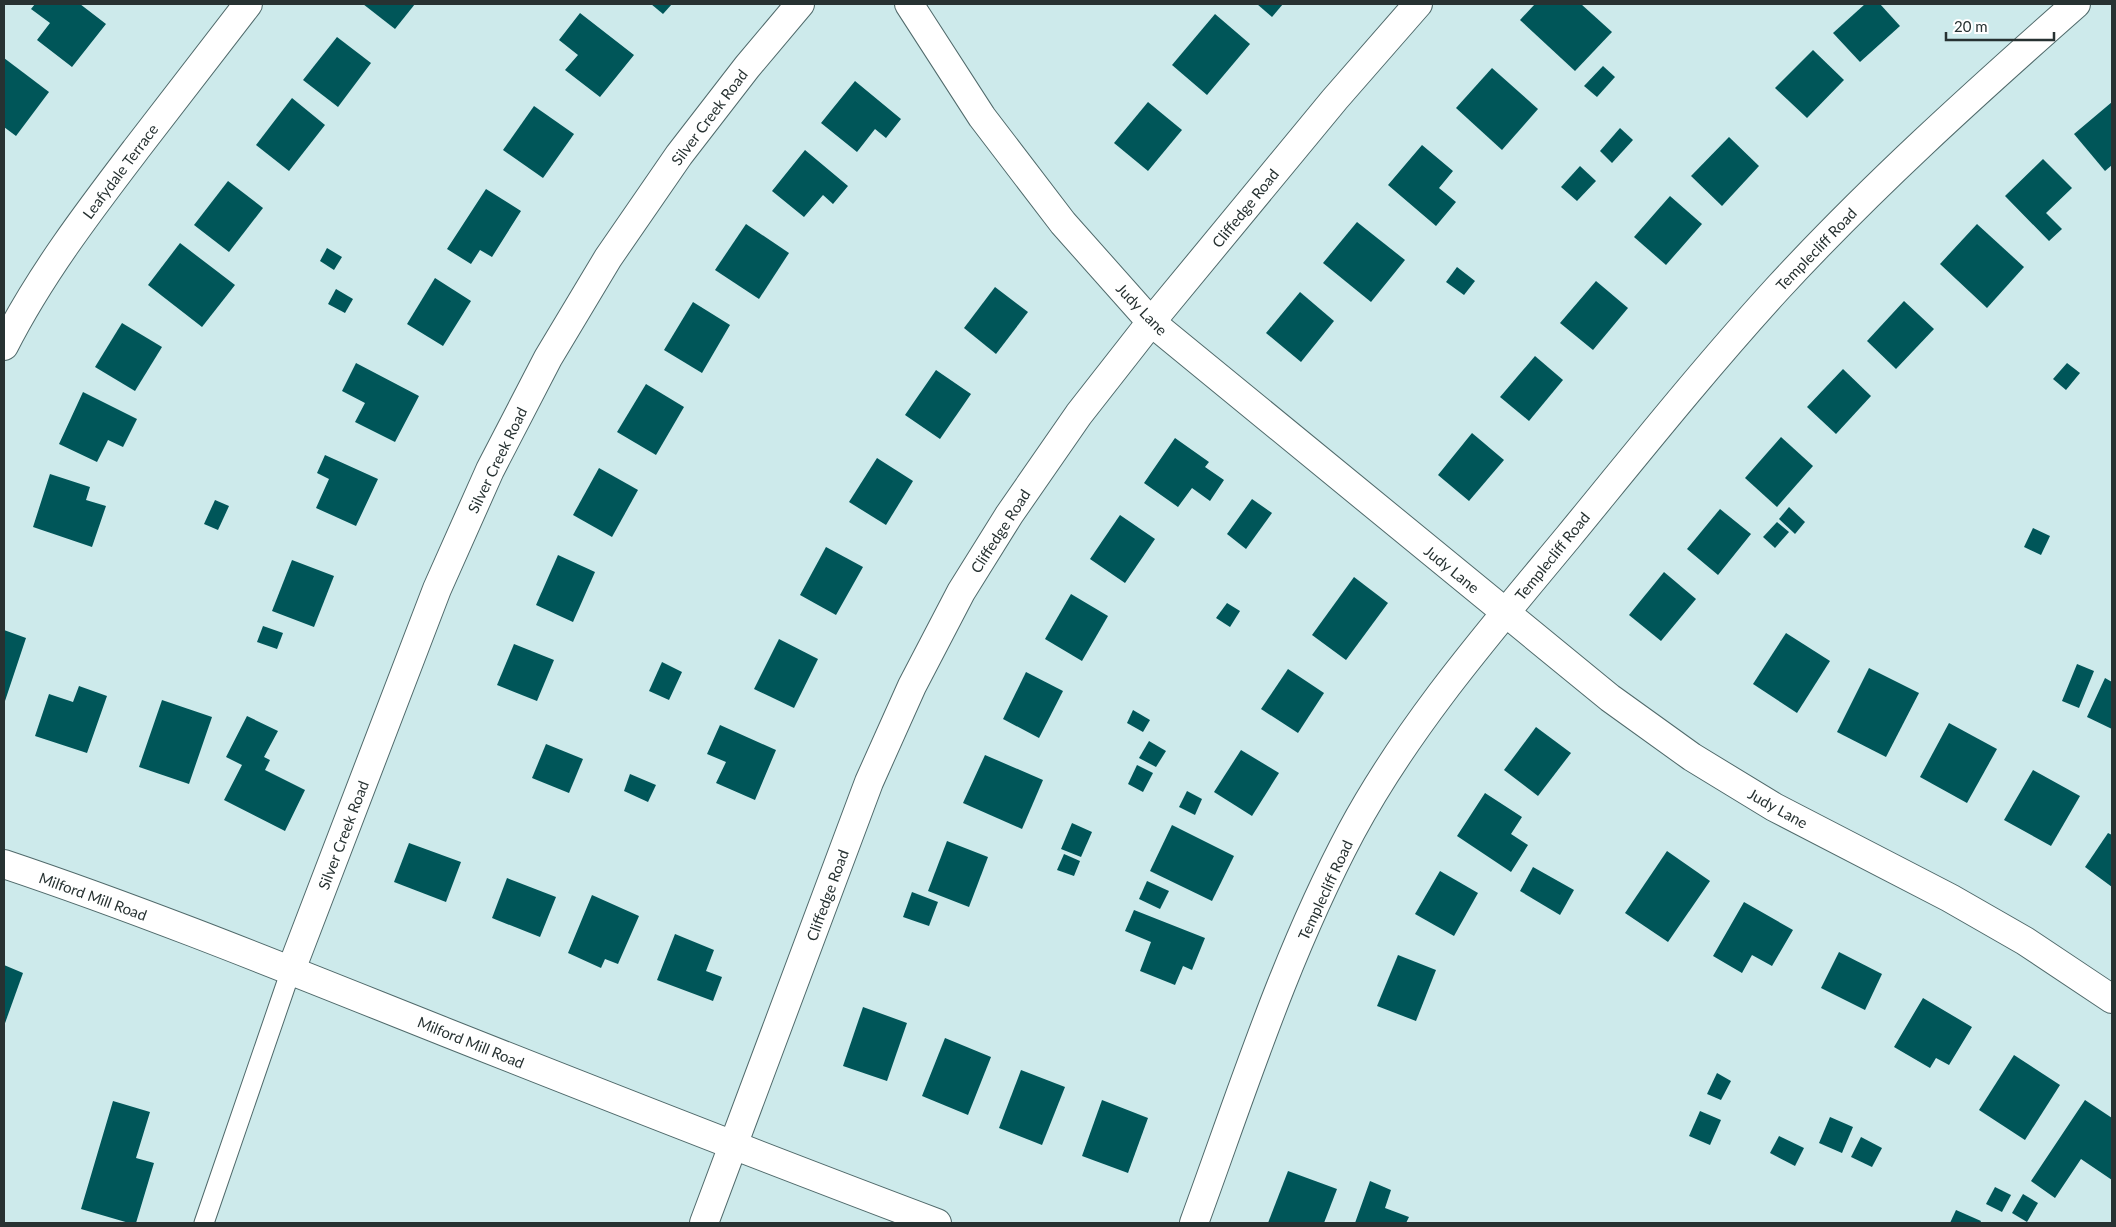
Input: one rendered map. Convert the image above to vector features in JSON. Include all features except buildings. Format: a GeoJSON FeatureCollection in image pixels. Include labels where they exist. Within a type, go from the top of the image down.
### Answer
{"type":"FeatureCollection","features":[{"type":"Feature","properties":{"kind":"street","name":"Leafydale Terrace"},"geometry":{"type":"LineString","coordinates":[[4,346],[16,322],[53,262],[94,203],[248,4]]}},
{"type":"Feature","properties":{"kind":"street","name":"Silver Creek Road"},"geometry":{"type":"LineString","coordinates":[[291,970],[437,589],[490,470],[548,358],[608,258],[679,155],[747,67],[800,4]]}},
{"type":"Feature","properties":{"kind":"street","name":"Judy Lane"},"geometry":{"type":"LineString","coordinates":[[909,4],[982,117],[1063,223],[1151,322],[1610,698],[1692,757],[1774,807],[1950,898],[2025,941],[2112,999]]}},
{"type":"Feature","properties":{"kind":"street","name":"Cliffedge Road"},"geometry":{"type":"LineString","coordinates":[[704,1223],[869,782],[912,686],[961,592],[1009,515],[1079,414],[1151,322],[1334,99],[1418,4]]}},
{"type":"Feature","properties":{"kind":"street","name":"Templecliff Road"},"geometry":{"type":"LineString","coordinates":[[1194,1223],[1274,1005],[1312,914],[1352,831],[1396,758],[1505,613],[1698,379],[1777,289],[1868,194],[2003,68],[2076,4]]}},
{"type":"Feature","properties":{"kind":"street","name":"Milford Mill Road"},"geometry":{"type":"LineString","coordinates":[[4,864],[52,880],[291,970],[733,1147],[937,1223]]}},
{"type":"Feature","properties":{"kind":"lane"},"geometry":{"type":"LineString","coordinates":[[204,1223],[291,970]]}}]}
